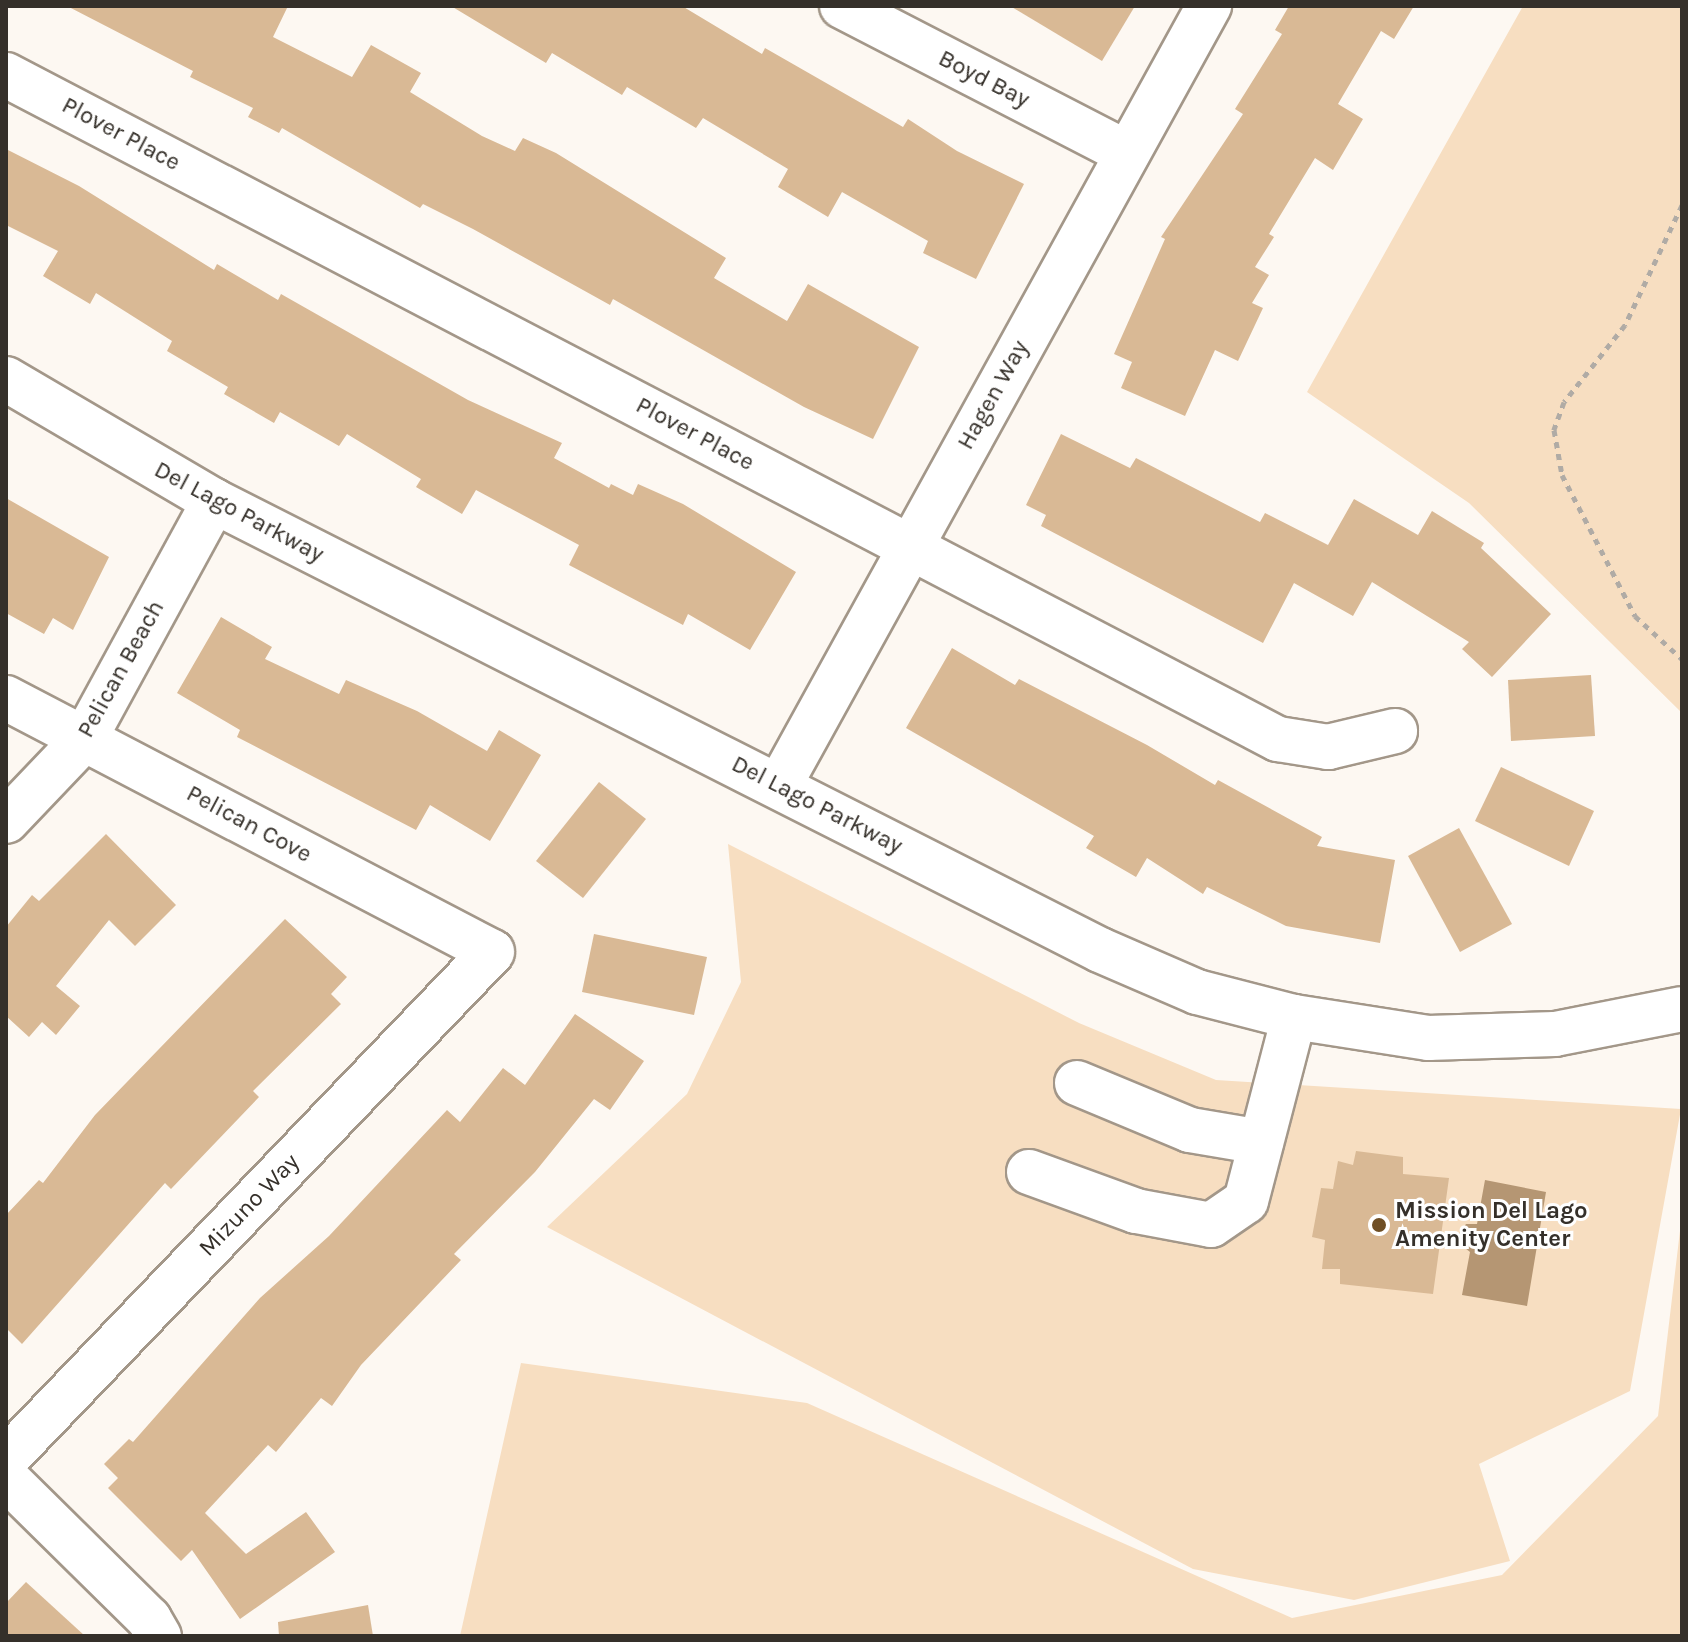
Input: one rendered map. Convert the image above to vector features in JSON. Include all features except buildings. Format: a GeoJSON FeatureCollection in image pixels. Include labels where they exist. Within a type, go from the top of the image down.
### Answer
{"type":"FeatureCollection","features":[{"type":"Feature","properties":{"kind":"street","name":"Boyd Bay"},"geometry":{"type":"LineString","coordinates":[[842,6],[1127,153]]}},
{"type":"Feature","properties":{"kind":"street","name":"Hagen Way"},"geometry":{"type":"LineString","coordinates":[[779,786],[1209,6]]}},
{"type":"Feature","properties":{"kind":"street","name":"Plover Place"},"geometry":{"type":"LineString","coordinates":[[6,75],[1278,739],[1328,747],[1395,731]]}},
{"type":"Feature","properties":{"kind":"street","name":"Del Lago Parkway"},"geometry":{"type":"LineString","coordinates":[[6,379],[214,501],[1100,950],[1197,992],[1294,1017],[1428,1038],[1555,1034],[1682,1009]]}},
{"type":"Feature","properties":{"kind":"street","name":"Pelican Beach"},"geometry":{"type":"LineString","coordinates":[[6,821],[85,738],[214,501]]}},
{"type":"Feature","properties":{"kind":"street","name":"Pelican Cove"},"geometry":{"type":"LineString","coordinates":[[6,698],[492,952]]}},
{"type":"Feature","properties":{"kind":"street","name":"Mizuno Way"},"geometry":{"type":"LineString","coordinates":[[6,1459],[492,952]]}},
{"type":"Feature","properties":{"kind":"street"},"geometry":{"type":"LineString","coordinates":[[1029,1172],[1136,1211],[1211,1225],[1246,1201],[1294,1017]]}},
{"type":"Feature","properties":{"kind":"street"},"geometry":{"type":"LineString","coordinates":[[1077,1083],[1190,1130],[1261,1142]]}},
{"type":"Feature","properties":{"kind":"street"},"geometry":{"type":"LineString","coordinates":[[6,1478],[149,1619],[159,1636]]}},
{"type":"Feature","properties":{"kind":"path"},"geometry":{"type":"LineString","coordinates":[[1682,205],[1625,325],[1564,402],[1554,430],[1562,475],[1635,616],[1682,659]]}},
{"type":"Feature","properties":{"kind":"shaded area"},"geometry":{"type":"Polygon","coordinates":[[[1523,6],[1682,6],[1682,713],[1469,503],[1307,392],[1523,6]]]}},
{"type":"Feature","properties":{"kind":"shaded area"},"geometry":{"type":"Polygon","coordinates":[[[728,844],[1079,1023],[1216,1080],[1681,1109],[1630,1391],[1479,1464],[1510,1561],[1354,1600],[1193,1569],[547,1227],[687,1094],[741,982],[728,844]]]}},
{"type":"Feature","properties":{"kind":"shaded area"},"geometry":{"type":"Polygon","coordinates":[[[1485,1180],[1546,1192],[1527,1306],[1462,1295],[1470,1252],[1460,1244],[1459,1234],[1466,1224],[1477,1224],[1485,1180]]]}},
{"type":"Feature","properties":{"kind":"shaded area"},"geometry":{"type":"Polygon","coordinates":[[[1682,1214],[1682,1636],[460,1636],[521,1363],[807,1403],[1292,1618],[1502,1575],[1658,1416],[1682,1214]]]}},
{"type":"Feature","properties":{"kind":"place","name":"Mission Del Lago Amenity Center"},"geometry":{"type":"Point","coordinates":[1379,1225]}}]}
